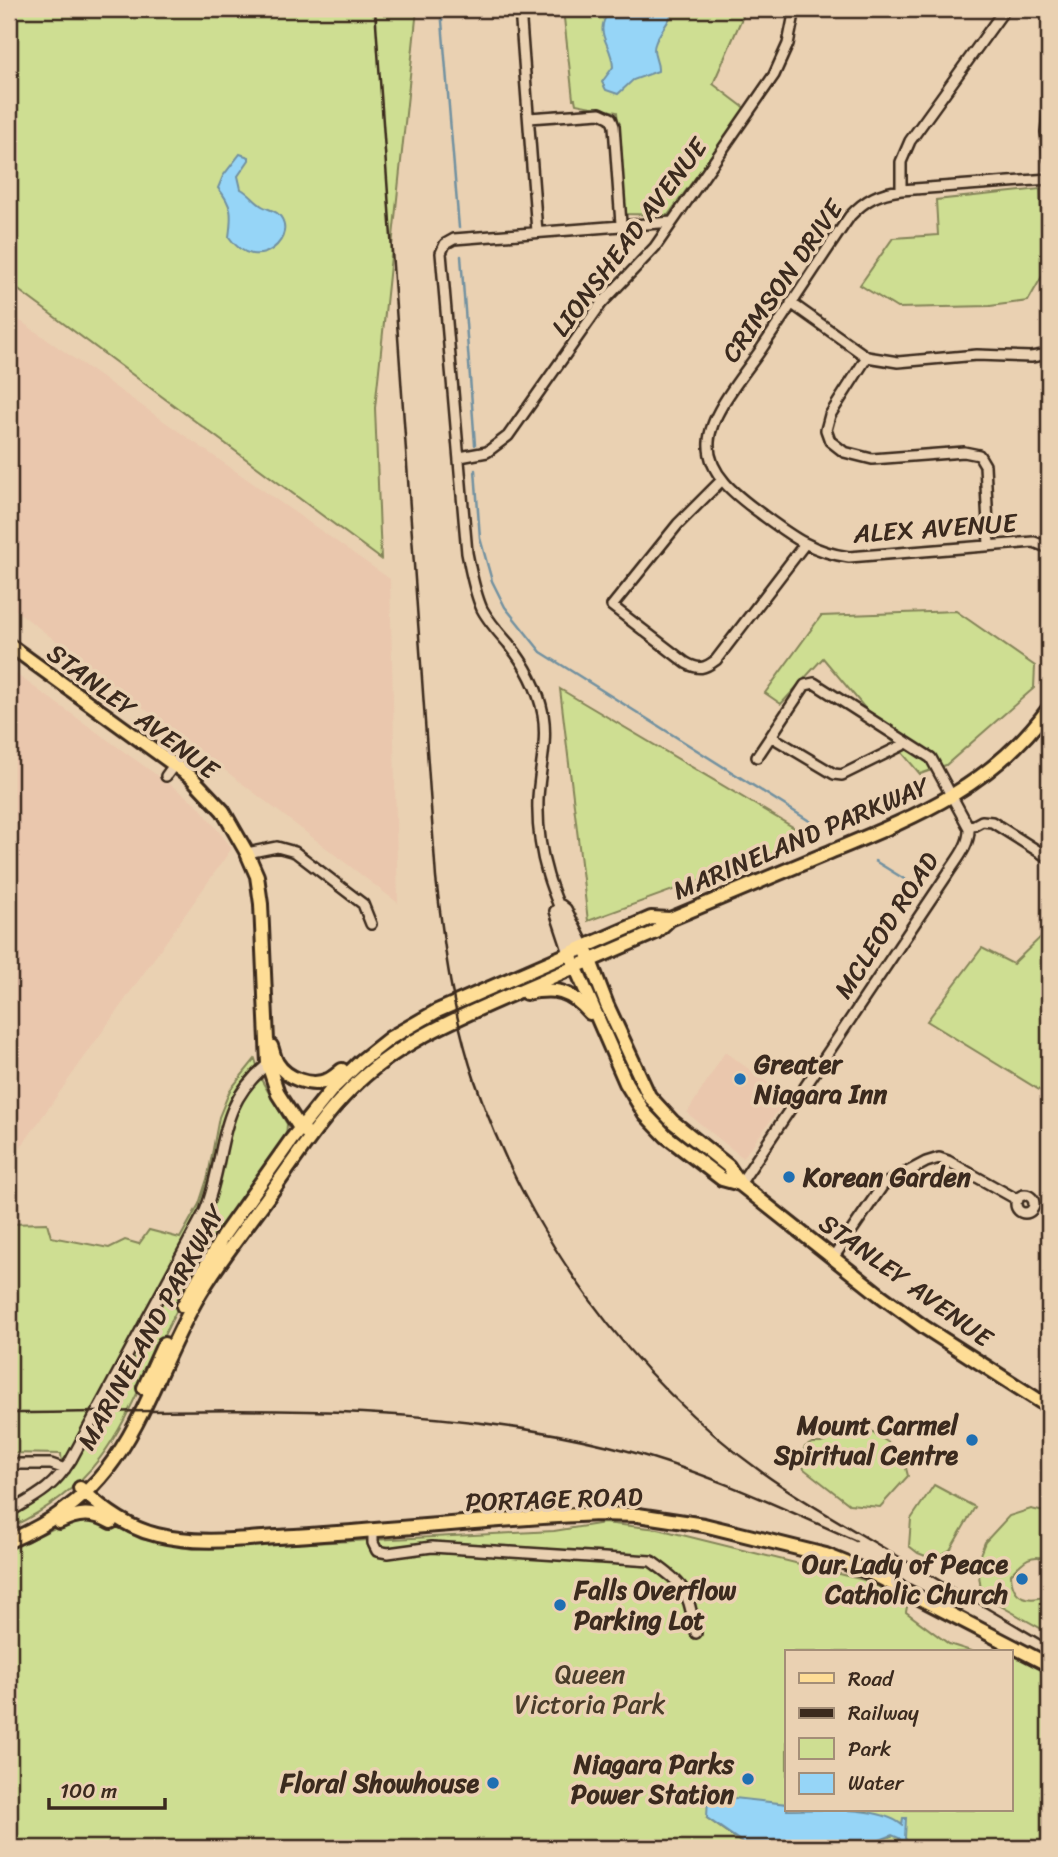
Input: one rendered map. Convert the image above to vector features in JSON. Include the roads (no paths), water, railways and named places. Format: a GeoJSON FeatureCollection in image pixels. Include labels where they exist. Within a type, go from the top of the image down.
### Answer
{"type":"FeatureCollection","features":[{"type":"Feature","properties":{"kind":"main road","name":"STANLEY AVENUE"},"geometry":{"type":"LineString","coordinates":[[9,645],[170,770],[191,777],[223,811],[257,876],[261,904],[268,1064],[278,1094],[300,1128],[312,1136]]}},
{"type":"Feature","properties":{"kind":"main road"},"geometry":{"type":"LineString","coordinates":[[951,798],[1018,746],[1049,708]]}},
{"type":"Feature","properties":{"kind":"main road","name":"MARINELAND PARKWAY"},"geometry":{"type":"LineString","coordinates":[[83,1491],[108,1469],[124,1447],[177,1335],[208,1281],[332,1109],[386,1059],[438,1027],[656,932],[670,919],[905,821],[951,798]]}},
{"type":"Feature","properties":{"kind":"main road","name":"MARINELAND PARKWAY"},"geometry":{"type":"LineString","coordinates":[[83,1491],[123,1432],[171,1330],[214,1251],[300,1128],[332,1089],[390,1038],[437,1011],[651,918],[670,919]]}},
{"type":"Feature","properties":{"kind":"main road","name":"STANLEY AVENUE"},"geometry":{"type":"LineString","coordinates":[[577,950],[575,966],[598,1023],[626,1083],[645,1114],[666,1136],[722,1180],[740,1184]]}},
{"type":"Feature","properties":{"kind":"main road","name":"STANLEY AVENUE"},"geometry":{"type":"LineString","coordinates":[[577,950],[590,960],[649,1096],[673,1122],[728,1166],[740,1184],[924,1327],[1049,1407]]}},
{"type":"Feature","properties":{"kind":"main road"},"geometry":{"type":"LineString","coordinates":[[505,997],[536,991],[561,991],[582,1003],[598,1023]]}},
{"type":"Feature","properties":{"kind":"main road"},"geometry":{"type":"LineString","coordinates":[[265,1031],[277,1063],[285,1072],[297,1080],[314,1083],[328,1080],[371,1045],[401,1027],[437,1011]]}},
{"type":"Feature","properties":{"kind":"main road"},"geometry":{"type":"LineString","coordinates":[[9,1532],[83,1491]]}},
{"type":"Feature","properties":{"kind":"main road"},"geometry":{"type":"LineString","coordinates":[[9,1541],[48,1522],[83,1491]]}},
{"type":"Feature","properties":{"kind":"main road","name":"PORTAGE ROAD"},"geometry":{"type":"LineString","coordinates":[[83,1491],[121,1520],[156,1535],[201,1540],[373,1531],[598,1514],[638,1515],[704,1525],[826,1555],[873,1574],[1049,1665]]}},
{"type":"Feature","properties":{"kind":"main road"},"geometry":{"type":"LineString","coordinates":[[9,1547],[70,1517],[90,1514],[101,1516],[143,1537],[169,1543],[216,1545],[246,1539]]}},
{"type":"Feature","properties":{"kind":"street"},"geometry":{"type":"LineString","coordinates":[[520,9],[537,232]]}},
{"type":"Feature","properties":{"kind":"street","name":"LIONSHEAD AVENUE"},"geometry":{"type":"LineString","coordinates":[[460,457],[487,452],[508,436],[596,310],[645,260],[774,75],[788,44],[795,9]]}},
{"type":"Feature","properties":{"kind":"street"},"geometry":{"type":"LineString","coordinates":[[901,190],[901,162],[910,141],[1005,9]]}},
{"type":"Feature","properties":{"kind":"street"},"geometry":{"type":"LineString","coordinates":[[1049,105],[1046,132],[1049,159]]}},
{"type":"Feature","properties":{"kind":"street"},"geometry":{"type":"LineString","coordinates":[[529,118],[600,113],[611,118],[614,126],[621,224]]}},
{"type":"Feature","properties":{"kind":"street","name":"CRIMSON DRIVE"},"geometry":{"type":"LineString","coordinates":[[721,481],[710,454],[709,441],[713,425],[730,394],[791,303],[850,216],[863,202],[880,193],[901,190],[1049,179]]}},
{"type":"Feature","properties":{"kind":"street"},"geometry":{"type":"LineString","coordinates":[[577,950],[555,914],[555,899],[541,857],[538,799],[545,746],[543,715],[535,685],[526,668],[483,610],[474,586],[467,553],[440,259],[444,246],[454,239],[672,222]]}},
{"type":"Feature","properties":{"kind":"street"},"geometry":{"type":"LineString","coordinates":[[791,303],[867,357],[898,362],[977,355],[1031,357],[1049,354]]}},
{"type":"Feature","properties":{"kind":"street"},"geometry":{"type":"LineString","coordinates":[[867,357],[830,415],[827,430],[830,441],[844,452],[872,459],[964,452],[979,455],[985,465],[989,545]]}},
{"type":"Feature","properties":{"kind":"street"},"geometry":{"type":"LineString","coordinates":[[721,481],[678,524],[612,606],[686,663],[698,669],[706,668],[716,660],[804,545]]}},
{"type":"Feature","properties":{"kind":"street","name":"ALEX AVENUE"},"geometry":{"type":"LineString","coordinates":[[721,481],[804,545],[830,554],[849,556],[1034,541],[1049,548]]}},
{"type":"Feature","properties":{"kind":"street"},"geometry":{"type":"LineString","coordinates":[[757,757],[805,685],[814,683],[931,758],[969,828],[982,821],[992,822],[1049,858]]}},
{"type":"Feature","properties":{"kind":"street"},"geometry":{"type":"LineString","coordinates":[[772,737],[834,774],[842,775],[907,743]]}},
{"type":"Feature","properties":{"kind":"street","name":"MCLEOD ROAD"},"geometry":{"type":"LineString","coordinates":[[740,1184],[958,858],[968,841],[969,828]]}},
{"type":"Feature","properties":{"kind":"street"},"geometry":{"type":"LineString","coordinates":[[247,853],[277,848],[295,852],[363,904],[371,924]]}},
{"type":"Feature","properties":{"kind":"street"},"geometry":{"type":"LineString","coordinates":[[555,899],[566,909],[577,950]]}},
{"type":"Feature","properties":{"kind":"street","name":"MARINELAND PARKWAY"},"geometry":{"type":"LineString","coordinates":[[9,1512],[44,1492],[57,1481],[65,1469],[205,1211],[218,1172],[226,1125],[232,1108],[251,1079],[268,1064]]}},
{"type":"Feature","properties":{"kind":"street"},"geometry":{"type":"LineString","coordinates":[[833,1258],[883,1185],[926,1161],[939,1158],[948,1161],[1017,1200]]}},
{"type":"Feature","properties":{"kind":"street"},"geometry":{"type":"LineString","coordinates":[[9,1464],[51,1464],[65,1469]]}},
{"type":"Feature","properties":{"kind":"street"},"geometry":{"type":"LineString","coordinates":[[373,1531],[373,1544],[377,1551],[388,1553],[432,1547],[651,1561],[679,1581],[688,1594],[696,1633]]}},
{"type":"Feature","properties":{"kind":"water"},"geometry":{"type":"Polygon","coordinates":[[[611,9],[673,9],[654,48],[658,71],[633,80],[618,94],[606,90],[602,82],[613,67],[603,32],[605,18],[611,9]]]}},
{"type":"Feature","properties":{"kind":"water"},"geometry":{"type":"Polygon","coordinates":[[[240,154],[249,157],[238,176],[241,189],[262,206],[277,213],[283,222],[284,232],[280,241],[273,249],[263,253],[252,254],[240,249],[229,237],[230,211],[218,188],[223,176],[240,154]]]}},
{"type":"Feature","properties":{"kind":"water"},"geometry":{"type":"Polygon","coordinates":[[[708,1795],[785,1804],[785,1812],[868,1812],[902,1825],[903,1818],[906,1818],[905,1838],[911,1848],[906,1848],[899,1838],[892,1835],[860,1848],[745,1848],[743,1843],[707,1818],[708,1795]]]}},
{"type":"Feature","properties":{"kind":"waterway"},"geometry":{"type":"LineString","coordinates":[[441,9],[459,228]]}},
{"type":"Feature","properties":{"kind":"waterway"},"geometry":{"type":"LineString","coordinates":[[461,256],[475,445]]}},
{"type":"Feature","properties":{"kind":"waterway"},"geometry":{"type":"LineString","coordinates":[[475,470],[480,538],[492,581],[505,607],[541,652],[819,827]]}},
{"type":"Feature","properties":{"kind":"waterway"},"geometry":{"type":"LineString","coordinates":[[875,861],[914,885]]}},
{"type":"Feature","properties":{"kind":"railway"},"geometry":{"type":"LineString","coordinates":[[375,9],[436,878],[446,955],[461,1032],[475,1081],[497,1138],[524,1194],[589,1299],[628,1348],[670,1393],[715,1435],[763,1473],[809,1504],[1049,1645]]}},
{"type":"Feature","properties":{"kind":"railway"},"geometry":{"type":"LineString","coordinates":[[9,1413],[310,1411],[461,1420],[535,1431],[609,1446],[673,1465],[735,1488],[856,1541]]}},
{"type":"Feature","properties":{"kind":"place","name":"Greater Niagara Inn"},"geometry":{"type":"Point","coordinates":[740,1079]}},
{"type":"Feature","properties":{"kind":"place","name":"Korean Garden"},"geometry":{"type":"Point","coordinates":[789,1177]}},
{"type":"Feature","properties":{"kind":"place","name":"Mount Carmel Spiritual Centre"},"geometry":{"type":"Point","coordinates":[972,1440]}},
{"type":"Feature","properties":{"kind":"place","name":"Our Lady of Peace Catholic Church"},"geometry":{"type":"Point","coordinates":[1022,1579]}},
{"type":"Feature","properties":{"kind":"place","name":"Falls Overflow Parking Lot"},"geometry":{"type":"Point","coordinates":[560,1605]}},
{"type":"Feature","properties":{"kind":"place","name":"Niagara Parks Power Station"},"geometry":{"type":"Point","coordinates":[748,1779]}},
{"type":"Feature","properties":{"kind":"place","name":"Floral Showhouse"},"geometry":{"type":"Point","coordinates":[493,1783]}},
{"type":"Feature","properties":{"kind":"park label","name":"Queen Victoria Park"},"geometry":{"type":"Point","coordinates":[590,1689]}}]}
